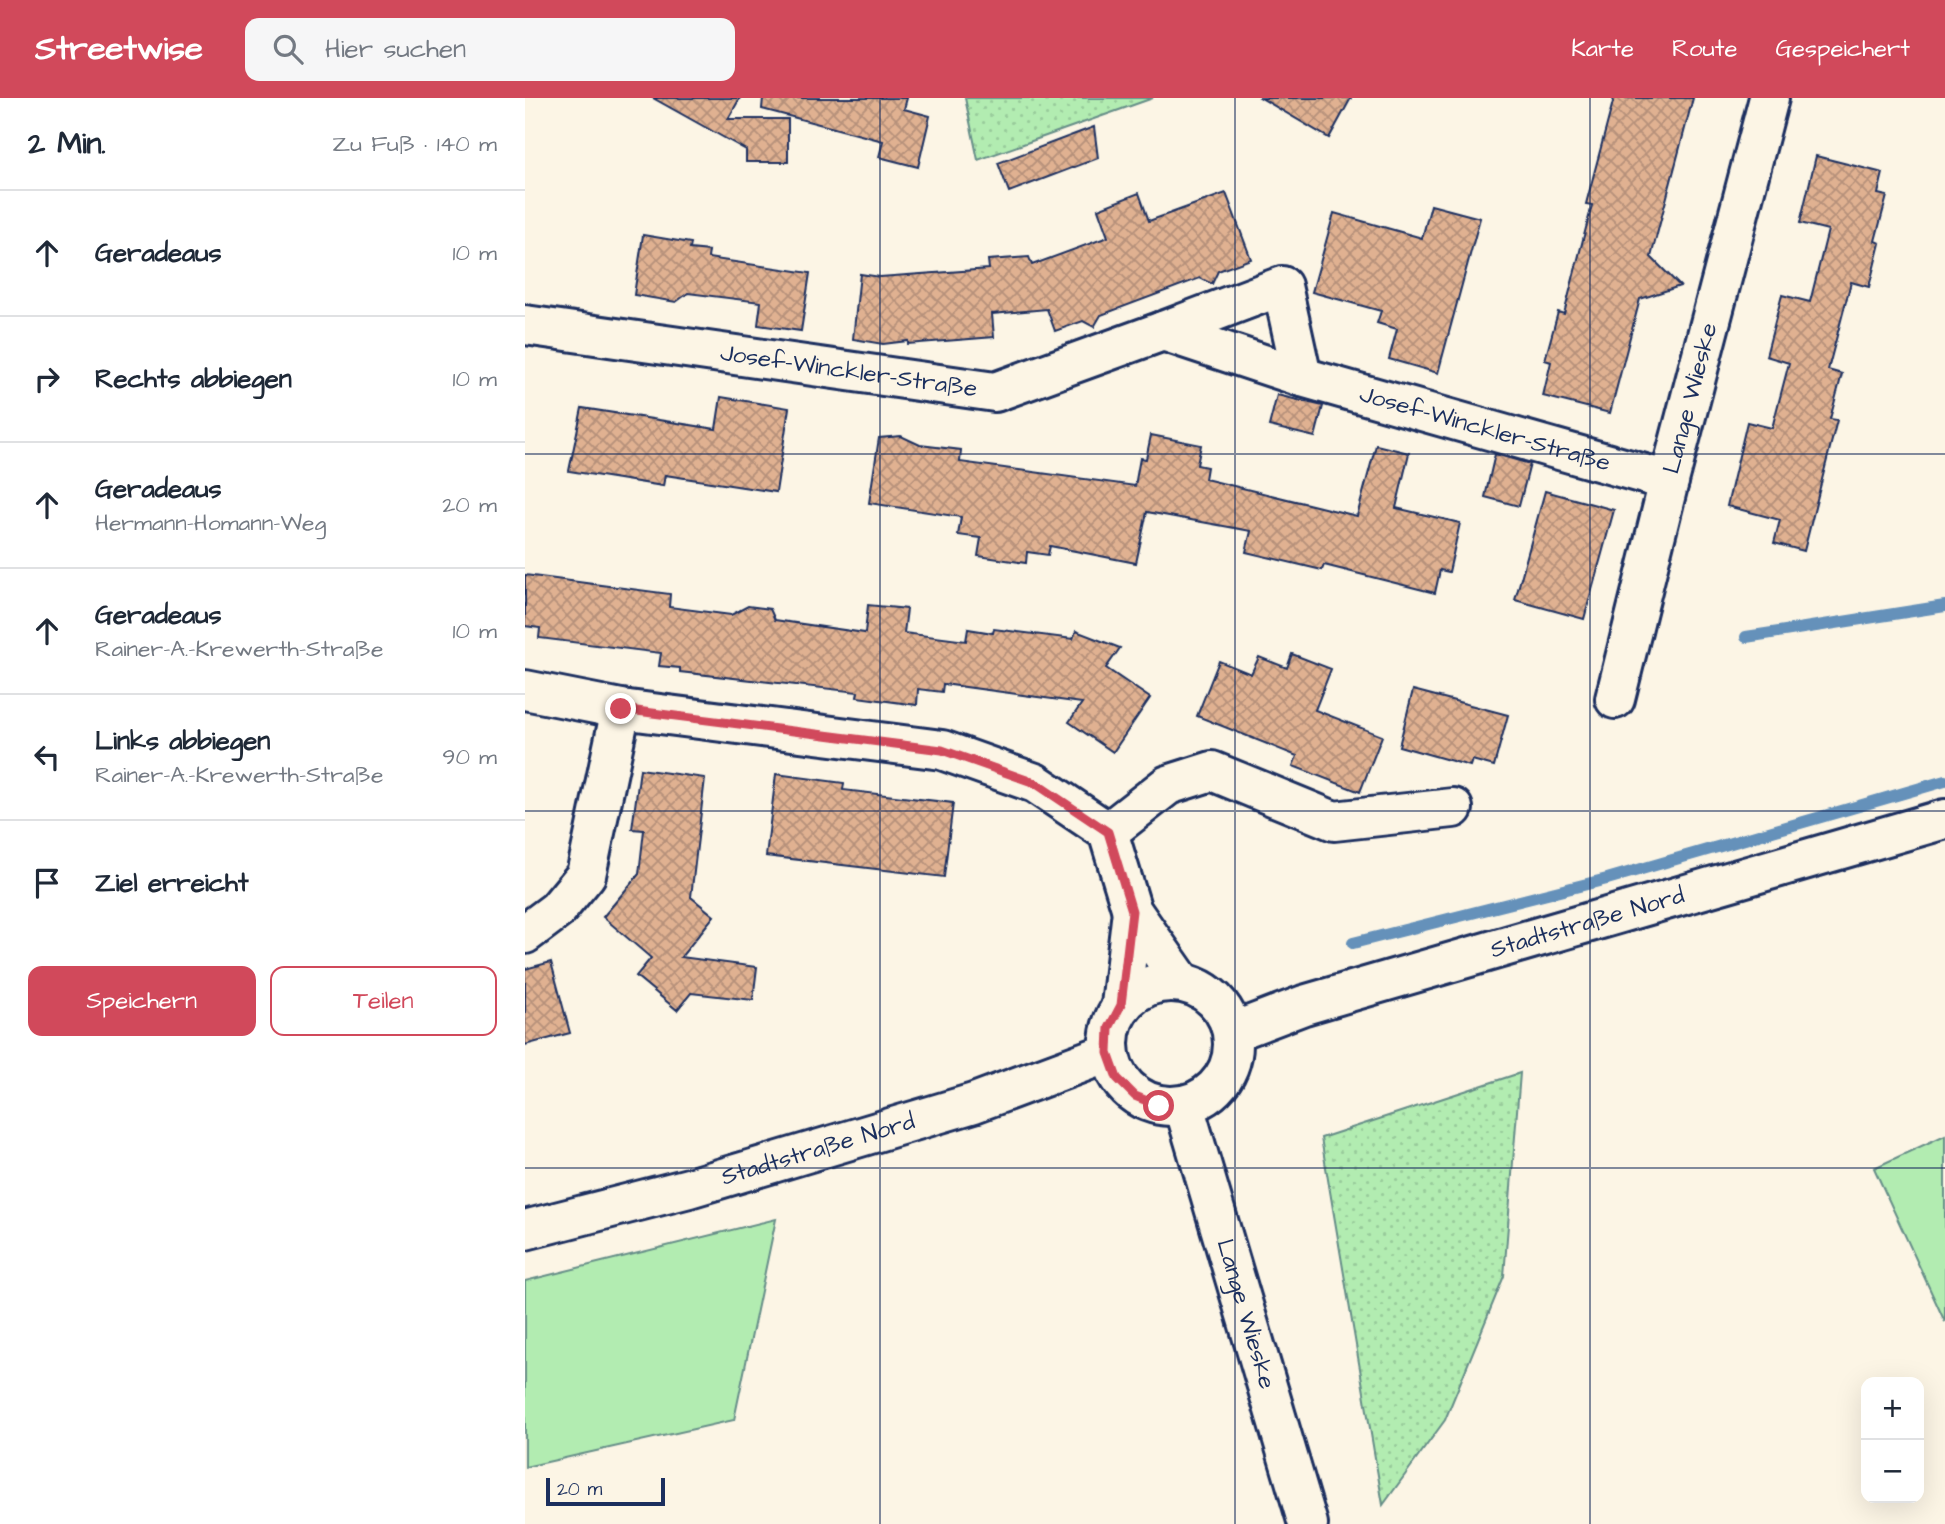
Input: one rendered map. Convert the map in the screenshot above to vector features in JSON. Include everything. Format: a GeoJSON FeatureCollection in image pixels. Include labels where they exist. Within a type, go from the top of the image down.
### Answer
{"type":"FeatureCollection","features":[{"type":"Feature","properties":{"kind":"street","name":"Lange Wieske"},"geometry":{"type":"LineString","coordinates":[[1615,699],[1769,98]]}},
{"type":"Feature","properties":{"kind":"street","name":"Josef-Winckler-Straße"},"geometry":{"type":"LineString","coordinates":[[525,325],[995,392],[1282,286],[1302,377]]}},
{"type":"Feature","properties":{"kind":"street","name":"Josef-Winckler-Straße"},"geometry":{"type":"LineString","coordinates":[[1163,331],[1302,377],[1669,481]]}},
{"type":"Feature","properties":{"kind":"street"},"geometry":{"type":"LineString","coordinates":[[525,690],[621,709],[942,750],[1035,783],[1108,832],[1132,911],[1181,981]]}},
{"type":"Feature","properties":{"kind":"street"},"geometry":{"type":"LineString","coordinates":[[525,934],[557,910],[586,875],[621,709]]}},
{"type":"Feature","properties":{"kind":"street"},"geometry":{"type":"LineString","coordinates":[[1108,832],[1168,785],[1212,771],[1334,821],[1453,808]]}},
{"type":"Feature","properties":{"kind":"street","name":"Stadtstraße Nord"},"geometry":{"type":"LineString","coordinates":[[1233,1032],[1304,1005],[1945,819]]}},
{"type":"Feature","properties":{"kind":"street"},"geometry":{"type":"LineString","coordinates":[[1121,1005],[1148,985],[1181,981],[1205,990],[1223,1009],[1233,1032],[1231,1064],[1213,1091],[1184,1106],[1159,1106],[1135,1096],[1117,1078],[1108,1053],[1109,1028],[1121,1005],[1132,911]]}},
{"type":"Feature","properties":{"kind":"street","name":"Stadtstraße Nord"},"geometry":{"type":"LineString","coordinates":[[525,1230],[689,1188],[974,1103],[1108,1053]]}},
{"type":"Feature","properties":{"kind":"street","name":"Lange Wieske"},"geometry":{"type":"LineString","coordinates":[[1184,1106],[1308,1524]]}},
{"type":"Feature","properties":{"kind":"green space"},"geometry":{"type":"Polygon","coordinates":[[[965,98],[1153,98],[978,160],[965,98]]]}},
{"type":"Feature","properties":{"kind":"green space"},"geometry":{"type":"Polygon","coordinates":[[[1520,1073],[1504,1276],[1445,1420],[1383,1505],[1321,1138],[1520,1073]]]}},
{"type":"Feature","properties":{"kind":"green space"},"geometry":{"type":"Polygon","coordinates":[[[1945,1135],[1945,1322],[1874,1168],[1945,1135]]]}},
{"type":"Feature","properties":{"kind":"green space"},"geometry":{"type":"Polygon","coordinates":[[[776,1219],[734,1420],[525,1467],[525,1281],[776,1219]]]}},
{"type":"Feature","properties":{"kind":"building"},"geometry":{"type":"Polygon","coordinates":[[[653,98],[740,98],[728,119],[788,119],[788,162],[746,162],[746,150],[653,98]]]}},
{"type":"Feature","properties":{"kind":"building"},"geometry":{"type":"Polygon","coordinates":[[[763,98],[907,98],[904,109],[930,116],[918,167],[879,157],[883,141],[762,109],[763,98]]]}},
{"type":"Feature","properties":{"kind":"building"},"geometry":{"type":"Polygon","coordinates":[[[1261,98],[1351,98],[1329,138],[1261,98]]]}},
{"type":"Feature","properties":{"kind":"building"},"geometry":{"type":"Polygon","coordinates":[[[1614,98],[1693,98],[1651,257],[1680,286],[1640,299],[1610,413],[1543,396],[1551,362],[1545,360],[1558,312],[1564,314],[1592,205],[1586,204],[1614,98]]]}},
{"type":"Feature","properties":{"kind":"building"},"geometry":{"type":"Polygon","coordinates":[[[1094,127],[1098,158],[1009,192],[998,163],[1094,127]]]}},
{"type":"Feature","properties":{"kind":"building"},"geometry":{"type":"Polygon","coordinates":[[[1816,156],[1883,173],[1878,194],[1887,196],[1875,241],[1880,243],[1869,287],[1851,282],[1828,370],[1842,374],[1830,419],[1837,420],[1804,551],[1774,543],[1780,520],[1727,506],[1747,422],[1772,428],[1789,363],[1766,356],[1782,295],[1810,302],[1828,230],[1800,223],[1816,156]]]}},
{"type":"Feature","properties":{"kind":"building"},"geometry":{"type":"Polygon","coordinates":[[[1139,193],[1149,221],[1226,193],[1251,259],[1218,271],[1212,284],[1200,278],[1101,315],[1094,327],[1083,321],[1055,331],[1047,309],[992,314],[994,337],[908,344],[908,341],[883,344],[853,339],[860,274],[880,277],[989,269],[988,260],[1029,257],[1032,265],[1108,237],[1098,209],[1139,193]]]}},
{"type":"Feature","properties":{"kind":"building"},"geometry":{"type":"Polygon","coordinates":[[[1431,205],[1480,218],[1438,373],[1389,359],[1397,329],[1377,323],[1381,311],[1312,292],[1334,213],[1422,238],[1431,205]]]}},
{"type":"Feature","properties":{"kind":"building"},"geometry":{"type":"Polygon","coordinates":[[[643,235],[691,243],[690,249],[709,251],[708,258],[810,273],[801,331],[758,325],[761,302],[688,293],[676,302],[634,295],[643,235]]]}},
{"type":"Feature","properties":{"kind":"building"},"geometry":{"type":"Polygon","coordinates":[[[1277,395],[1323,406],[1315,437],[1269,426],[1277,395]]]}},
{"type":"Feature","properties":{"kind":"building"},"geometry":{"type":"Polygon","coordinates":[[[721,397],[789,408],[776,492],[665,475],[663,486],[569,471],[582,408],[716,429],[721,397]]]}},
{"type":"Feature","properties":{"kind":"building"},"geometry":{"type":"Polygon","coordinates":[[[1151,435],[1201,445],[1197,465],[1207,467],[1205,479],[1357,516],[1376,445],[1409,453],[1396,508],[1460,523],[1449,572],[1440,570],[1435,593],[1324,565],[1322,570],[1246,552],[1251,531],[1147,512],[1136,563],[1050,546],[1048,555],[1027,552],[1026,563],[978,556],[981,538],[958,535],[961,517],[869,503],[879,438],[901,436],[920,445],[961,450],[960,462],[1135,486],[1140,458],[1146,459],[1151,435]]]}},
{"type":"Feature","properties":{"kind":"building"},"geometry":{"type":"Polygon","coordinates":[[[1495,454],[1530,464],[1519,506],[1485,497],[1495,454]]]}},
{"type":"Feature","properties":{"kind":"building"},"geometry":{"type":"Polygon","coordinates":[[[1545,491],[1614,510],[1584,619],[1515,600],[1545,491]]]}},
{"type":"Feature","properties":{"kind":"building"},"geometry":{"type":"Polygon","coordinates":[[[525,575],[670,594],[669,607],[731,615],[748,606],[770,609],[775,620],[865,633],[868,605],[907,609],[904,633],[966,641],[968,629],[993,633],[994,629],[1073,639],[1076,631],[1120,648],[1106,668],[1150,698],[1113,752],[1069,722],[1082,703],[943,684],[942,692],[918,689],[917,705],[857,697],[858,692],[680,672],[680,668],[659,666],[661,653],[539,638],[540,628],[525,626],[525,575]]]}},
{"type":"Feature","properties":{"kind":"building"},"geometry":{"type":"Polygon","coordinates":[[[1292,654],[1331,669],[1315,710],[1382,736],[1360,792],[1293,766],[1297,756],[1197,716],[1219,661],[1251,674],[1259,657],[1287,668],[1292,654]]]}},
{"type":"Feature","properties":{"kind":"building"},"geometry":{"type":"Polygon","coordinates":[[[1413,690],[1508,715],[1494,766],[1472,760],[1470,766],[1399,746],[1413,690]]]}},
{"type":"Feature","properties":{"kind":"building"},"geometry":{"type":"Polygon","coordinates":[[[640,769],[705,778],[691,897],[714,916],[681,957],[757,967],[753,1000],[691,993],[677,1010],[636,976],[651,958],[603,917],[639,874],[644,830],[632,829],[640,769]]]}},
{"type":"Feature","properties":{"kind":"building"},"geometry":{"type":"Polygon","coordinates":[[[776,774],[844,783],[843,790],[953,803],[944,877],[766,856],[776,774]]]}},
{"type":"Feature","properties":{"kind":"building"},"geometry":{"type":"Polygon","coordinates":[[[551,962],[570,1033],[525,1045],[525,969],[551,962]]]}},
{"type":"Feature","properties":{"kind":"waterway"},"geometry":{"type":"LineString","coordinates":[[1746,637],[1945,606]]}},
{"type":"Feature","properties":{"kind":"waterway"},"geometry":{"type":"LineString","coordinates":[[1353,943],[1607,879],[1945,781]]}},
{"type":"Feature","properties":{"kind":"route"},"geometry":{"type":"LineString","coordinates":[[621,709],[942,750],[1035,783],[1108,832],[1132,911],[1121,1005],[1109,1028],[1108,1053],[1117,1078],[1135,1096],[1159,1106]]}}]}
